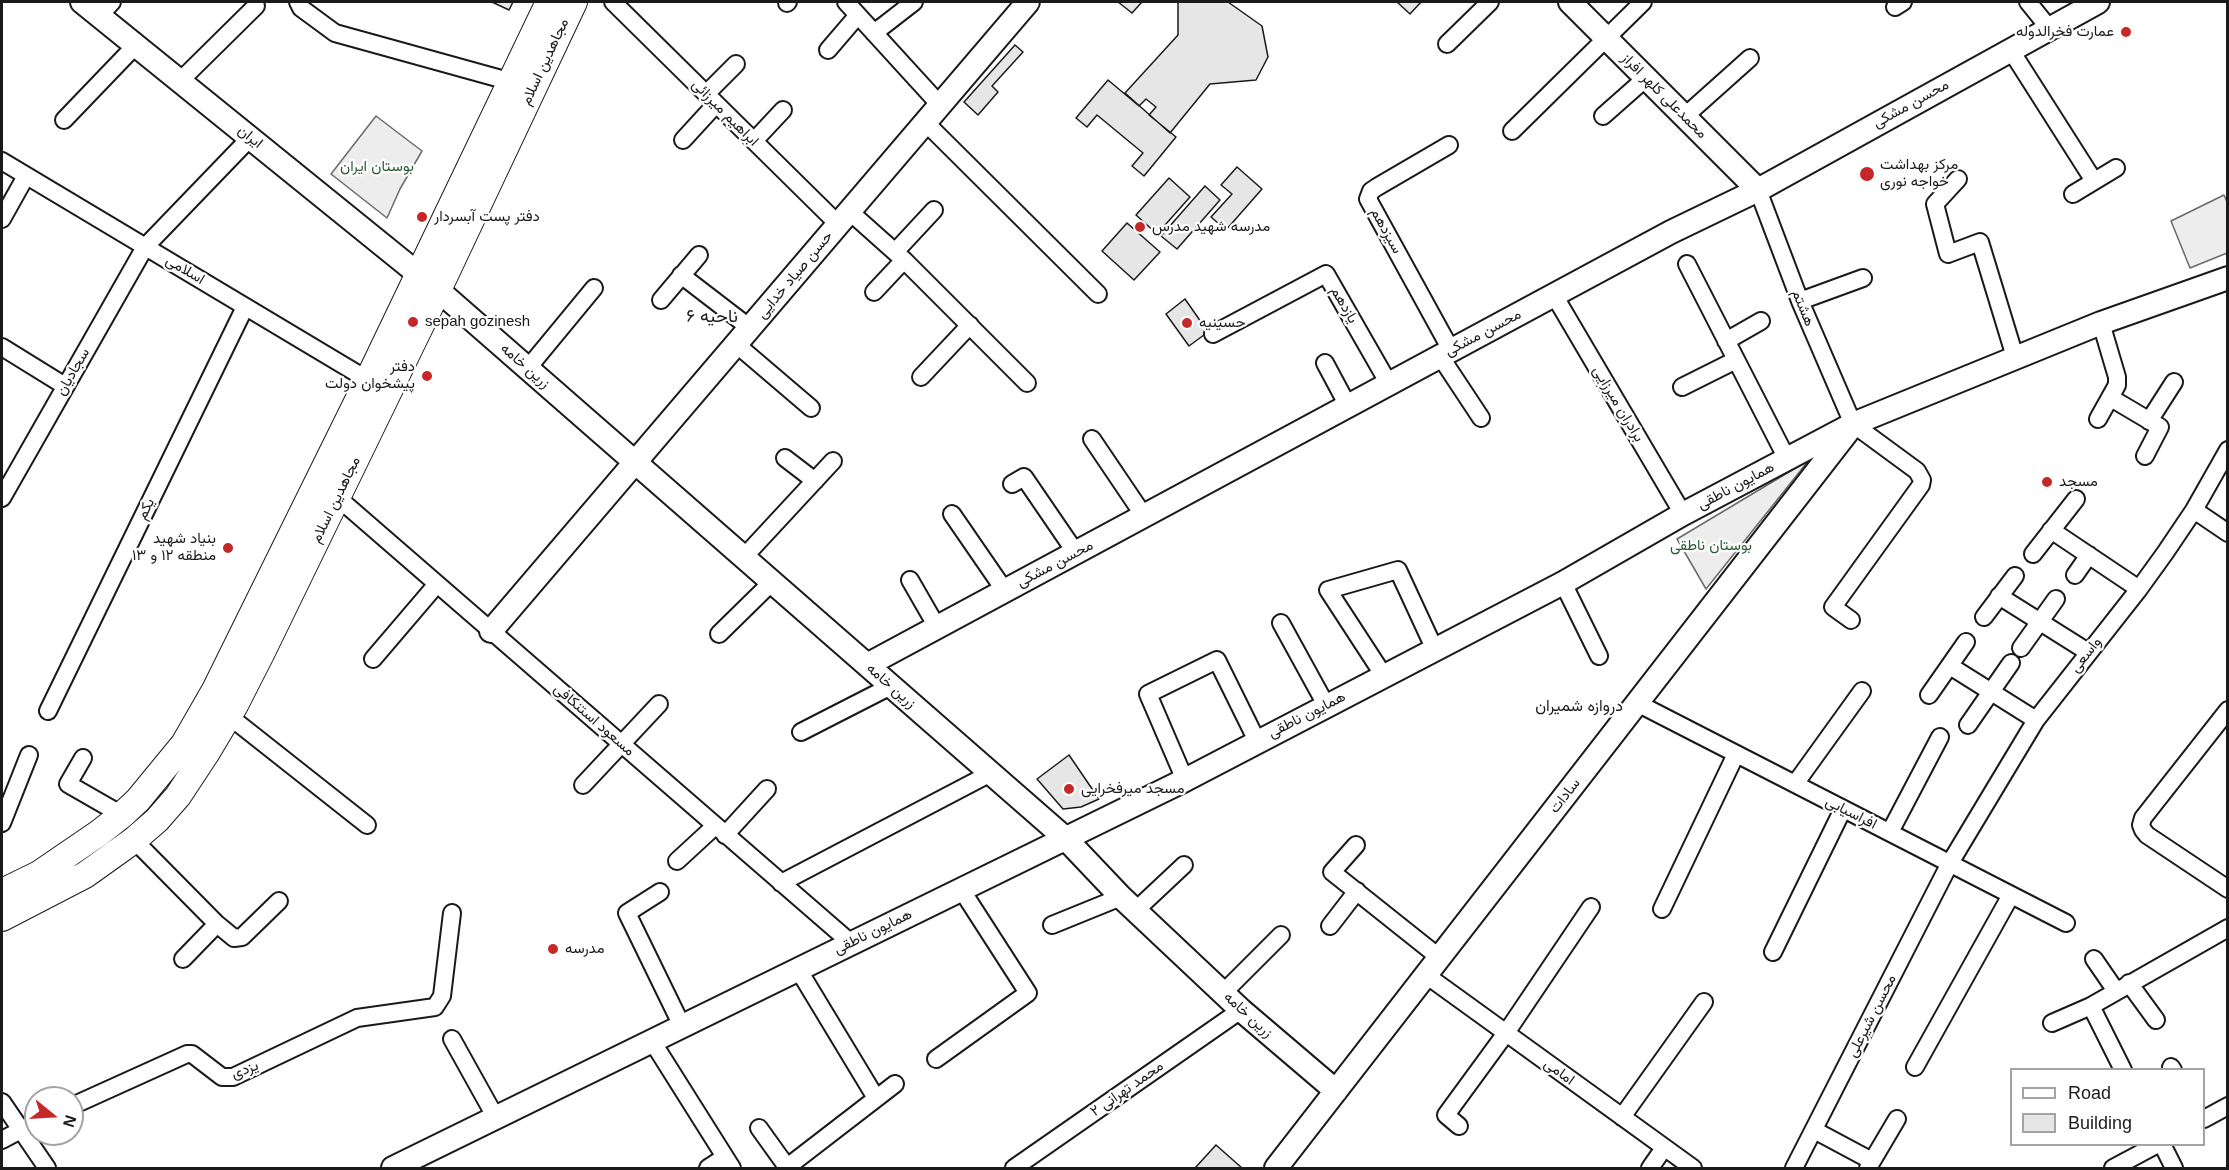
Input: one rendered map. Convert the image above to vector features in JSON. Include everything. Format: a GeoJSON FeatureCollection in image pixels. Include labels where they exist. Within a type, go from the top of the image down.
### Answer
{"type":"FeatureCollection","features":[{"type":"Feature","properties":{"kind":"main road","name":"ایران"},"geometry":{"type":"LineString","coordinates":[[82,2],[106,9],[136,45],[438,290]]}},
{"type":"Feature","properties":{"kind":"main road","name":"مجاهدین اسلام"},"geometry":{"type":"LineString","coordinates":[[2,892],[39,874],[122,815],[138,800],[184,744],[215,690],[368,380],[549,2]]}},
{"type":"Feature","properties":{"kind":"main road","name":"مجاهدین اسلام"},"geometry":{"type":"LineString","coordinates":[[2,918],[85,875],[134,840],[157,820],[178,796],[229,716],[438,290],[574,2]]}},
{"type":"Feature","properties":{"kind":"main road","name":"حسن صیاد خدایی"},"geometry":{"type":"LineString","coordinates":[[490,631],[1028,2]]}},
{"type":"Feature","properties":{"kind":"main road","name":"محمدعلی کلهر افراز"},"geometry":{"type":"LineString","coordinates":[[1570,2],[1758,190]]}},
{"type":"Feature","properties":{"kind":"main road","name":"محسن مشکی"},"geometry":{"type":"LineString","coordinates":[[867,665],[1671,232],[1758,190],[2098,2]]}},
{"type":"Feature","properties":{"kind":"main road","name":"همایون ناطقی"},"geometry":{"type":"LineString","coordinates":[[404,1166],[682,1026],[1185,780],[1563,582],[1683,514],[1853,424],[2101,323],[2228,278]]}},
{"type":"Feature","properties":{"kind":"main road","name":"زرین خامه"},"geometry":{"type":"LineString","coordinates":[[438,290],[1065,838],[1128,904],[1241,1010],[1336,1091]]}},
{"type":"Feature","properties":{"kind":"main road","name":"سادات"},"geometry":{"type":"LineString","coordinates":[[1276,1168],[1853,424]]}},
{"type":"Feature","properties":{"kind":"street"},"geometry":{"type":"LineString","coordinates":[[298,2],[301,8],[336,33],[512,82]]}},
{"type":"Feature","properties":{"kind":"street","name":"ابراهیم میرزائی"},"geometry":{"type":"LineString","coordinates":[[613,2],[754,141],[843,218],[899,256],[1028,383]]}},
{"type":"Feature","properties":{"kind":"street"},"geometry":{"type":"LineString","coordinates":[[846,2],[940,105]]}},
{"type":"Feature","properties":{"kind":"street"},"geometry":{"type":"LineString","coordinates":[[874,33],[914,2]]}},
{"type":"Feature","properties":{"kind":"street"},"geometry":{"type":"LineString","coordinates":[[1447,44],[1490,2]]}},
{"type":"Feature","properties":{"kind":"street"},"geometry":{"type":"LineString","coordinates":[[1512,131],[1643,2]]}},
{"type":"Feature","properties":{"kind":"street"},"geometry":{"type":"LineString","coordinates":[[2028,2],[2049,28]]}},
{"type":"Feature","properties":{"kind":"street"},"geometry":{"type":"LineString","coordinates":[[180,81],[256,6]]}},
{"type":"Feature","properties":{"kind":"street"},"geometry":{"type":"LineString","coordinates":[[828,50],[858,15]]}},
{"type":"Feature","properties":{"kind":"street"},"geometry":{"type":"LineString","coordinates":[[64,120],[136,45]]}},
{"type":"Feature","properties":{"kind":"street"},"geometry":{"type":"LineString","coordinates":[[2010,49],[2094,181]]}},
{"type":"Feature","properties":{"kind":"street"},"geometry":{"type":"LineString","coordinates":[[1684,117],[1750,58]]}},
{"type":"Feature","properties":{"kind":"street"},"geometry":{"type":"LineString","coordinates":[[683,140],[736,64]]}},
{"type":"Feature","properties":{"kind":"street"},"geometry":{"type":"LineString","coordinates":[[1603,116],[1646,78]]}},
{"type":"Feature","properties":{"kind":"street"},"geometry":{"type":"LineString","coordinates":[[754,141],[783,110]]}},
{"type":"Feature","properties":{"kind":"street"},"geometry":{"type":"LineString","coordinates":[[925,123],[1098,294]]}},
{"type":"Feature","properties":{"kind":"street","name":"سجادیان"},"geometry":{"type":"LineString","coordinates":[[2,498],[145,247],[250,138]]}},
{"type":"Feature","properties":{"kind":"street","name":"سیزدهم"},"geometry":{"type":"LineString","coordinates":[[1446,353],[1368,199],[1371,191],[1377,187],[1449,145]]}},
{"type":"Feature","properties":{"kind":"street","name":"اسلامی"},"geometry":{"type":"LineString","coordinates":[[2,161],[368,380]]}},
{"type":"Feature","properties":{"kind":"street"},"geometry":{"type":"LineString","coordinates":[[2073,194],[2116,168]]}},
{"type":"Feature","properties":{"kind":"street"},"geometry":{"type":"LineString","coordinates":[[2,219],[26,176]]}},
{"type":"Feature","properties":{"kind":"street"},"geometry":{"type":"LineString","coordinates":[[1958,179],[1935,204],[1948,254],[1980,242],[2014,357]]}},
{"type":"Feature","properties":{"kind":"street","name":"هشتم"},"geometry":{"type":"LineString","coordinates":[[1758,190],[1800,301],[1853,424]]}},
{"type":"Feature","properties":{"kind":"street"},"geometry":{"type":"LineString","coordinates":[[874,292],[934,210]]}},
{"type":"Feature","properties":{"kind":"street"},"geometry":{"type":"LineString","coordinates":[[661,300],[699,255]]}},
{"type":"Feature","properties":{"kind":"street"},"geometry":{"type":"LineString","coordinates":[[1687,264],[1787,459]]}},
{"type":"Feature","properties":{"kind":"street","name":"یازدهم"},"geometry":{"type":"LineString","coordinates":[[1213,334],[1326,274],[1389,384]]}},
{"type":"Feature","properties":{"kind":"street"},"geometry":{"type":"LineString","coordinates":[[681,275],[811,408]]}},
{"type":"Feature","properties":{"kind":"street"},"geometry":{"type":"LineString","coordinates":[[1800,301],[1863,278]]}},
{"type":"Feature","properties":{"kind":"street"},"geometry":{"type":"LineString","coordinates":[[528,368],[594,288]]}},
{"type":"Feature","properties":{"kind":"street","name":"برادران میرزایی"},"geometry":{"type":"LineString","coordinates":[[1554,295],[1683,514]]}},
{"type":"Feature","properties":{"kind":"street","name":"یکم"},"geometry":{"type":"LineString","coordinates":[[48,711],[245,307]]}},
{"type":"Feature","properties":{"kind":"street"},"geometry":{"type":"LineString","coordinates":[[1726,341],[1761,321]]}},
{"type":"Feature","properties":{"kind":"street"},"geometry":{"type":"LineString","coordinates":[[2098,419],[2117,385],[2117,377],[2101,323]]}},
{"type":"Feature","properties":{"kind":"street"},"geometry":{"type":"LineString","coordinates":[[921,377],[970,325]]}},
{"type":"Feature","properties":{"kind":"street"},"geometry":{"type":"LineString","coordinates":[[2,347],[65,386]]}},
{"type":"Feature","properties":{"kind":"street"},"geometry":{"type":"LineString","coordinates":[[1446,353],[1481,418]]}},
{"type":"Feature","properties":{"kind":"street"},"geometry":{"type":"LineString","coordinates":[[1682,387],[1736,360]]}},
{"type":"Feature","properties":{"kind":"street"},"geometry":{"type":"LineString","coordinates":[[1325,363],[1348,406]]}},
{"type":"Feature","properties":{"kind":"street"},"geometry":{"type":"LineString","coordinates":[[2149,421],[2174,382]]}},
{"type":"Feature","properties":{"kind":"street"},"geometry":{"type":"LineString","coordinates":[[2110,398],[2160,427],[2145,456]]}},
{"type":"Feature","properties":{"kind":"street"},"geometry":{"type":"LineString","coordinates":[[1851,620],[1833,607],[1921,485],[1922,480],[1917,471],[1853,424]]}},
{"type":"Feature","properties":{"kind":"street"},"geometry":{"type":"LineString","coordinates":[[1092,440],[1144,516]]}},
{"type":"Feature","properties":{"kind":"street","name":"واسعی"},"geometry":{"type":"LineString","coordinates":[[1950,863],[2036,720],[2139,589],[2194,510],[2228,450]]}},
{"type":"Feature","properties":{"kind":"street"},"geometry":{"type":"LineString","coordinates":[[785,458],[815,481]]}},
{"type":"Feature","properties":{"kind":"street"},"geometry":{"type":"LineString","coordinates":[[744,557],[833,460]]}},
{"type":"Feature","properties":{"kind":"street"},"geometry":{"type":"LineString","coordinates":[[1012,484],[1024,477],[1076,553]]}},
{"type":"Feature","properties":{"kind":"street","name":"مسعود استنکافی"},"geometry":{"type":"LineString","coordinates":[[337,497],[851,943]]}},
{"type":"Feature","properties":{"kind":"street"},"geometry":{"type":"LineString","coordinates":[[2032,554],[2076,499]]}},
{"type":"Feature","properties":{"kind":"street"},"geometry":{"type":"LineString","coordinates":[[2194,510],[2228,533]]}},
{"type":"Feature","properties":{"kind":"street"},"geometry":{"type":"LineString","coordinates":[[952,514],[1005,591]]}},
{"type":"Feature","properties":{"kind":"street"},"geometry":{"type":"LineString","coordinates":[[2051,530],[2139,589]]}},
{"type":"Feature","properties":{"kind":"street"},"geometry":{"type":"LineString","coordinates":[[2075,576],[2089,555]]}},
{"type":"Feature","properties":{"kind":"street"},"geometry":{"type":"LineString","coordinates":[[1384,676],[1328,590],[1398,570],[1435,650]]}},
{"type":"Feature","properties":{"kind":"street"},"geometry":{"type":"LineString","coordinates":[[1984,617],[2015,576]]}},
{"type":"Feature","properties":{"kind":"street"},"geometry":{"type":"LineString","coordinates":[[910,580],[937,627]]}},
{"type":"Feature","properties":{"kind":"street"},"geometry":{"type":"LineString","coordinates":[[719,634],[772,582]]}},
{"type":"Feature","properties":{"kind":"street"},"geometry":{"type":"LineString","coordinates":[[1563,582],[1599,656]]}},
{"type":"Feature","properties":{"kind":"street"},"geometry":{"type":"LineString","coordinates":[[374,659],[437,584]]}},
{"type":"Feature","properties":{"kind":"street"},"geometry":{"type":"LineString","coordinates":[[1999,596],[2088,652]]}},
{"type":"Feature","properties":{"kind":"street"},"geometry":{"type":"LineString","coordinates":[[2021,648],[2056,598]]}},
{"type":"Feature","properties":{"kind":"street"},"geometry":{"type":"LineString","coordinates":[[1281,623],[1326,705]]}},
{"type":"Feature","properties":{"kind":"street"},"geometry":{"type":"LineString","coordinates":[[1929,695],[1966,642]]}},
{"type":"Feature","properties":{"kind":"street"},"geometry":{"type":"LineString","coordinates":[[1185,780],[1148,694],[1217,660],[1257,741]]}},
{"type":"Feature","properties":{"kind":"street"},"geometry":{"type":"LineString","coordinates":[[1968,725],[2011,663]]}},
{"type":"Feature","properties":{"kind":"street"},"geometry":{"type":"LineString","coordinates":[[1950,666],[2036,720]]}},
{"type":"Feature","properties":{"kind":"street"},"geometry":{"type":"LineString","coordinates":[[801,732],[891,686]]}},
{"type":"Feature","properties":{"kind":"street"},"geometry":{"type":"LineString","coordinates":[[1795,784],[1862,691]]}},
{"type":"Feature","properties":{"kind":"street","name":"افراسیابی"},"geometry":{"type":"LineString","coordinates":[[1637,703],[2066,923]]}},
{"type":"Feature","properties":{"kind":"street"},"geometry":{"type":"LineString","coordinates":[[583,785],[659,704]]}},
{"type":"Feature","properties":{"kind":"street"},"geometry":{"type":"LineString","coordinates":[[2228,710],[2143,818],[2141,825],[2148,835],[2228,889]]}},
{"type":"Feature","properties":{"kind":"street"},"geometry":{"type":"LineString","coordinates":[[229,716],[367,825]]}},
{"type":"Feature","properties":{"kind":"street"},"geometry":{"type":"LineString","coordinates":[[1890,832],[1940,737]]}},
{"type":"Feature","properties":{"kind":"street"},"geometry":{"type":"LineString","coordinates":[[1662,909],[1736,754]]}},
{"type":"Feature","properties":{"kind":"street"},"geometry":{"type":"LineString","coordinates":[[2,823],[29,755]]}},
{"type":"Feature","properties":{"kind":"street"},"geometry":{"type":"LineString","coordinates":[[83,758],[68,784],[122,815]]}},
{"type":"Feature","properties":{"kind":"street"},"geometry":{"type":"LineString","coordinates":[[781,883],[991,773]]}},
{"type":"Feature","properties":{"kind":"street"},"geometry":{"type":"LineString","coordinates":[[676,861],[720,830],[767,789]]}},
{"type":"Feature","properties":{"kind":"street"},"geometry":{"type":"LineString","coordinates":[[1773,952],[1844,809]]}},
{"type":"Feature","properties":{"kind":"street"},"geometry":{"type":"LineString","coordinates":[[134,840],[230,936],[242,938],[279,901]]}},
{"type":"Feature","properties":{"kind":"street","name":"امامی"},"geometry":{"type":"LineString","coordinates":[[1356,845],[1332,872],[1357,891],[1433,966],[1506,1033],[1693,1168]]}},
{"type":"Feature","properties":{"kind":"street","name":"محسن شیرعلی"},"geometry":{"type":"LineString","coordinates":[[1794,1168],[1950,863]]}},
{"type":"Feature","properties":{"kind":"street"},"geometry":{"type":"LineString","coordinates":[[1052,925],[1128,904],[1185,864]]}},
{"type":"Feature","properties":{"kind":"street"},"geometry":{"type":"LineString","coordinates":[[936,1059],[1028,993],[961,889]]}},
{"type":"Feature","properties":{"kind":"street"},"geometry":{"type":"LineString","coordinates":[[1330,926],[1357,891]]}},
{"type":"Feature","properties":{"kind":"street"},"geometry":{"type":"LineString","coordinates":[[660,892],[627,913],[682,1026]]}},
{"type":"Feature","properties":{"kind":"street"},"geometry":{"type":"LineString","coordinates":[[1915,1067],[2011,895]]}},
{"type":"Feature","properties":{"kind":"street"},"geometry":{"type":"LineString","coordinates":[[1459,1126],[1446,1115],[1506,1033],[1591,907]]}},
{"type":"Feature","properties":{"kind":"street","name":"یزدی"},"geometry":{"type":"LineString","coordinates":[[84,1101],[187,1054],[192,1054],[222,1077],[233,1077],[357,1018],[435,1007],[441,1000],[452,913]]}},
{"type":"Feature","properties":{"kind":"street"},"geometry":{"type":"LineString","coordinates":[[183,959],[217,924]]}},
{"type":"Feature","properties":{"kind":"street"},"geometry":{"type":"LineString","coordinates":[[2052,1023],[2091,1006],[2228,928]]}},
{"type":"Feature","properties":{"kind":"street"},"geometry":{"type":"LineString","coordinates":[[1224,993],[1281,935]]}},
{"type":"Feature","properties":{"kind":"street"},"geometry":{"type":"LineString","coordinates":[[2094,959],[2156,1020]]}},
{"type":"Feature","properties":{"kind":"street"},"geometry":{"type":"LineString","coordinates":[[798,969],[876,1098]]}},
{"type":"Feature","properties":{"kind":"street"},"geometry":{"type":"LineString","coordinates":[[1622,1117],[1704,1002]]}},
{"type":"Feature","properties":{"kind":"street"},"geometry":{"type":"LineString","coordinates":[[2091,1006],[2122,1068]]}},
{"type":"Feature","properties":{"kind":"street","name":"محمد تهرانی ۲"},"geometry":{"type":"LineString","coordinates":[[1014,1168],[1241,1010]]}},
{"type":"Feature","properties":{"kind":"street"},"geometry":{"type":"LineString","coordinates":[[452,1039],[496,1118]]}},
{"type":"Feature","properties":{"kind":"street"},"geometry":{"type":"LineString","coordinates":[[652,1041],[728,1163],[708,1168]]}},
{"type":"Feature","properties":{"kind":"street"},"geometry":{"type":"LineString","coordinates":[[759,1128],[786,1168],[895,1084]]}},
{"type":"Feature","properties":{"kind":"street"},"geometry":{"type":"LineString","coordinates":[[2,1102],[47,1168]]}},
{"type":"Feature","properties":{"kind":"street"},"geometry":{"type":"LineString","coordinates":[[2205,1118],[2228,1106]]}},
{"type":"Feature","properties":{"kind":"street"},"geometry":{"type":"LineString","coordinates":[[1814,1130],[1870,1165],[1897,1119]]}},
{"type":"Feature","properties":{"kind":"street"},"geometry":{"type":"LineString","coordinates":[[2,1140],[24,1127]]}},
{"type":"Feature","properties":{"kind":"street"},"geometry":{"type":"LineString","coordinates":[[2113,1168],[2156,1146]]}},
{"type":"Feature","properties":{"kind":"street"},"geometry":{"type":"LineString","coordinates":[[2161,1146],[2174,1168]]}},
{"type":"Feature","properties":{"kind":"street"},"geometry":{"type":"LineString","coordinates":[[1650,1168],[1664,1148]]}},
{"type":"Feature","properties":{"kind":"shaded area","name":"بوستان ایران"},"geometry":{"type":"Polygon","coordinates":[[[376,116],[422,151],[400,189],[387,218],[331,174],[376,116]]]}},
{"type":"Feature","properties":{"kind":"shaded area"},"geometry":{"type":"Polygon","coordinates":[[[2224,195],[2227,202],[2227,253],[2190,268],[2171,221],[2224,195]]]}},
{"type":"Feature","properties":{"kind":"shaded area","name":"بوستان ناطقی"},"geometry":{"type":"Polygon","coordinates":[[[1809,460],[1706,589],[1677,539],[1809,460]]]}},
{"type":"Feature","properties":{"kind":"building"},"geometry":{"type":"Polygon","coordinates":[[[492,2],[513,2],[509,10],[492,2]]]}},
{"type":"Feature","properties":{"kind":"building"},"geometry":{"type":"Polygon","coordinates":[[[1118,2],[1142,2],[1132,13],[1118,2]]]}},
{"type":"Feature","properties":{"kind":"building"},"geometry":{"type":"Polygon","coordinates":[[[1178,2],[1228,2],[1262,26],[1268,57],[1256,80],[1210,84],[1170,133],[1125,93],[1178,35],[1178,2]]]}},
{"type":"Feature","properties":{"kind":"building"},"geometry":{"type":"Polygon","coordinates":[[[1397,2],[1421,2],[1410,14],[1397,2]]]}},
{"type":"Feature","properties":{"kind":"building"},"geometry":{"type":"Polygon","coordinates":[[[1015,45],[1023,52],[992,86],[998,92],[978,115],[964,102],[1015,45]]]}},
{"type":"Feature","properties":{"kind":"building","name":"مدرسه شهید مدرس"},"geometry":{"type":"Polygon","coordinates":[[[1108,80],[1139,106],[1146,99],[1156,107],[1149,115],[1176,137],[1144,176],[1132,166],[1143,153],[1097,115],[1087,127],[1076,118],[1108,80]]]}},
{"type":"Feature","properties":{"kind":"building"},"geometry":{"type":"Polygon","coordinates":[[[1237,167],[1262,189],[1226,230],[1211,217],[1232,194],[1221,185],[1237,167]]]}},
{"type":"Feature","properties":{"kind":"building"},"geometry":{"type":"Polygon","coordinates":[[[1169,178],[1190,197],[1157,234],[1136,215],[1169,178]]]}},
{"type":"Feature","properties":{"kind":"building"},"geometry":{"type":"Polygon","coordinates":[[[1205,186],[1220,200],[1177,249],[1161,236],[1205,186]]]}},
{"type":"Feature","properties":{"kind":"building"},"geometry":{"type":"Polygon","coordinates":[[[1127,223],[1160,252],[1134,280],[1102,251],[1127,223]]]}},
{"type":"Feature","properties":{"kind":"building","name":"حسینیه"},"geometry":{"type":"Polygon","coordinates":[[[1185,299],[1208,332],[1189,346],[1166,314],[1185,299]]]}},
{"type":"Feature","properties":{"kind":"building","name":"مسجد میرفخرایی"},"geometry":{"type":"Polygon","coordinates":[[[1069,755],[1099,799],[1081,807],[1063,809],[1037,779],[1069,755]]]}},
{"type":"Feature","properties":{"kind":"building"},"geometry":{"type":"Polygon","coordinates":[[[1216,1145],[1242,1168],[1195,1168],[1216,1145]]]}},
{"type":"Feature","properties":{"kind":"place","name":"عمارت فخرالدوله"},"geometry":{"type":"Point","coordinates":[2126,32]}},
{"type":"Feature","properties":{"kind":"place","name":"مرکز بهداشت خواجه نوری"},"geometry":{"type":"Point","coordinates":[1867,174]}},
{"type":"Feature","properties":{"kind":"place","name":"دفتر پست آبسردار"},"geometry":{"type":"Point","coordinates":[422,217]}},
{"type":"Feature","properties":{"kind":"place","name":"مدرسه شهید مدرس"},"geometry":{"type":"Point","coordinates":[1140,227]}},
{"type":"Feature","properties":{"kind":"place","name":"sepah gozinesh"},"geometry":{"type":"Point","coordinates":[413,322]}},
{"type":"Feature","properties":{"kind":"place","name":"حسینیه"},"geometry":{"type":"Point","coordinates":[1187,323]}},
{"type":"Feature","properties":{"kind":"place","name":"دفتر پیشخوان دولت"},"geometry":{"type":"Point","coordinates":[427,376]}},
{"type":"Feature","properties":{"kind":"place","name":"مسجد"},"geometry":{"type":"Point","coordinates":[2047,482]}},
{"type":"Feature","properties":{"kind":"place","name":"بنیاد شهید منطقه ۱۲ و ۱۳"},"geometry":{"type":"Point","coordinates":[228,548]}},
{"type":"Feature","properties":{"kind":"place","name":"مسجد میرفخرایی"},"geometry":{"type":"Point","coordinates":[1069,789]}},
{"type":"Feature","properties":{"kind":"place","name":"مدرسه"},"geometry":{"type":"Point","coordinates":[553,949]}},
{"type":"Feature","properties":{"kind":"district","name":"ناحیه ۶"},"geometry":{"type":"Point","coordinates":[712,317]}},
{"type":"Feature","properties":{"kind":"district","name":"دروازه شمیران"},"geometry":{"type":"Point","coordinates":[1579,707]}}]}
